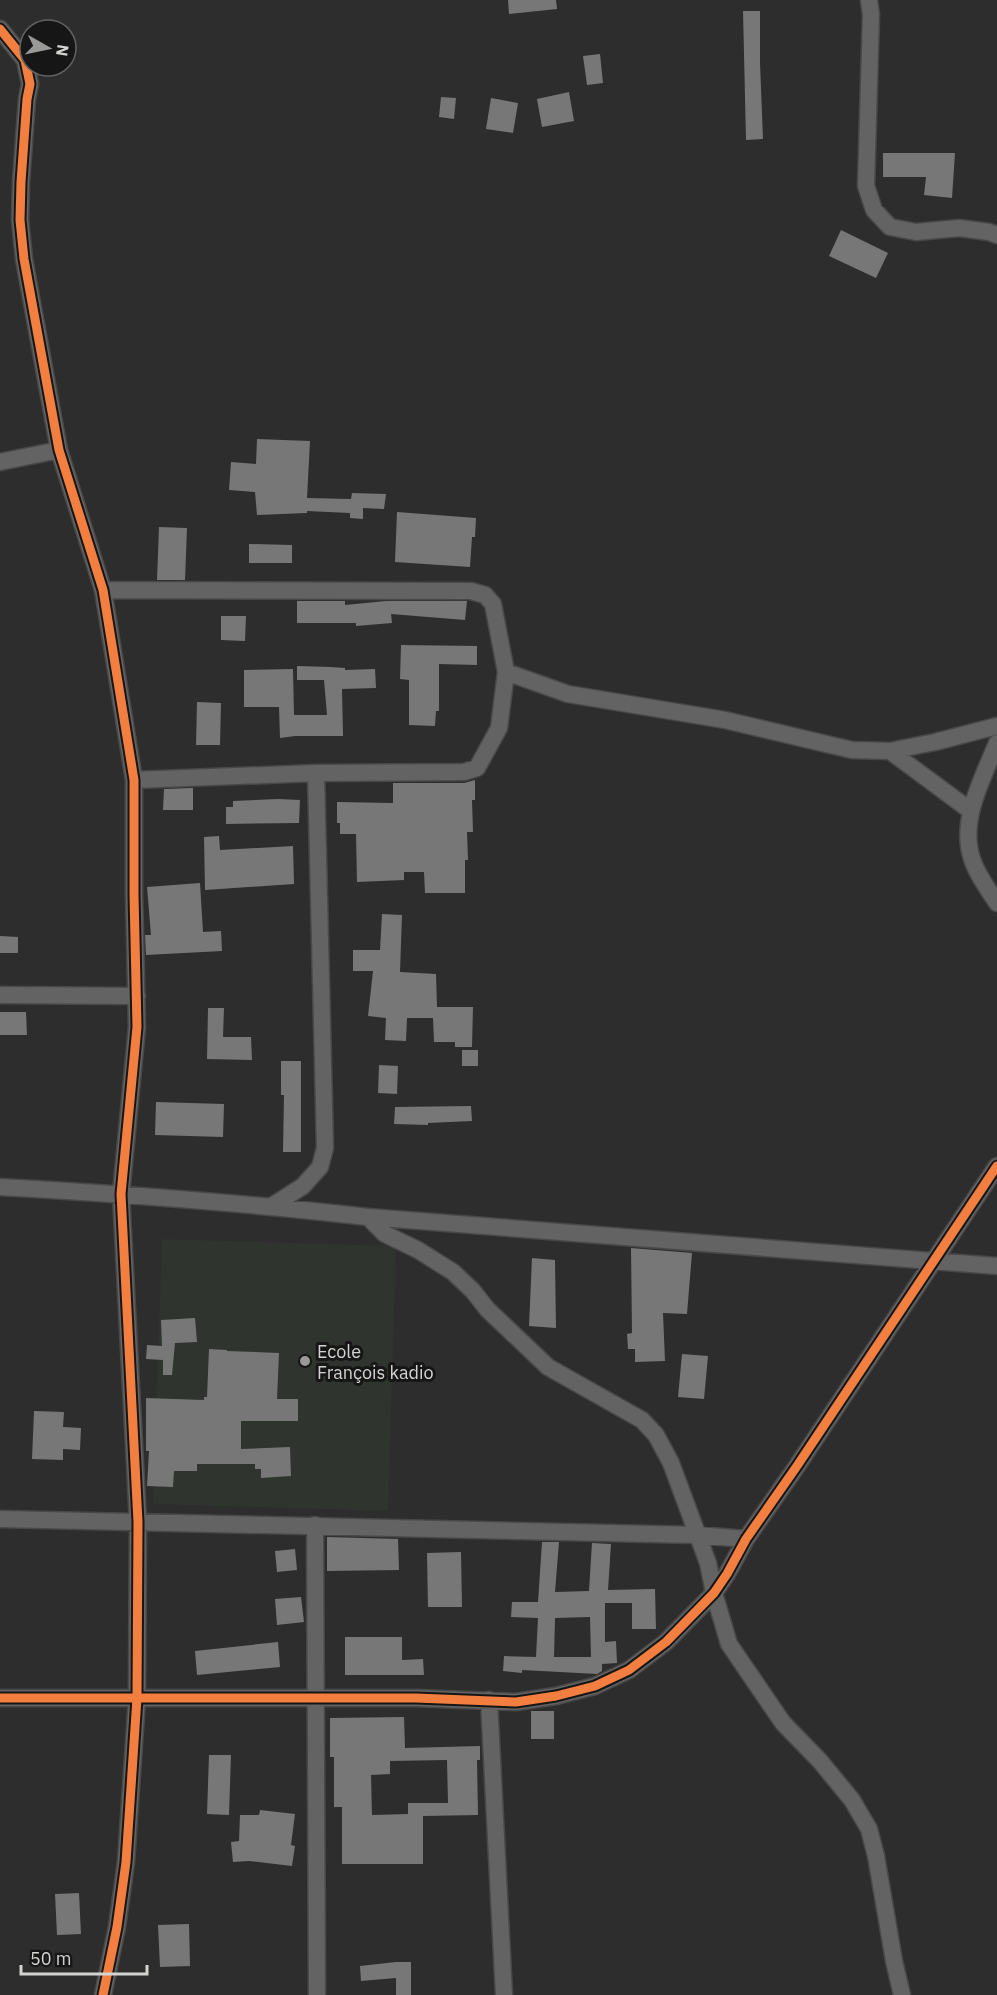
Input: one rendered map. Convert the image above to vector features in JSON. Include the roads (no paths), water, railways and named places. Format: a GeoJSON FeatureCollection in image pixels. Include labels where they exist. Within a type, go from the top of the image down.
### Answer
{"type":"FeatureCollection","features":[{"type":"Feature","properties":{"kind":"street"},"geometry":{"type":"LineString","coordinates":[[869,0],[872,15],[866,186],[874,210],[890,227],[916,232],[959,228],[997,235]]}},
{"type":"Feature","properties":{"kind":"street"},"geometry":{"type":"LineString","coordinates":[[0,29],[25,60],[30,84],[27,99],[20,220],[24,259],[59,450],[103,590],[134,780],[137,1027],[121,1194],[138,1522],[137,1698],[126,1862],[117,1927],[103,1995]]}},
{"type":"Feature","properties":{"kind":"street"},"geometry":{"type":"LineString","coordinates":[[0,462],[59,450]]}},
{"type":"Feature","properties":{"kind":"street"},"geometry":{"type":"LineString","coordinates":[[103,590],[471,591],[485,595],[493,604],[506,672],[499,728],[477,768],[464,772],[316,773],[134,780]]}},
{"type":"Feature","properties":{"kind":"street"},"geometry":{"type":"LineString","coordinates":[[506,672],[568,694],[725,720],[852,750],[890,751],[997,726]]}},
{"type":"Feature","properties":{"kind":"street"},"geometry":{"type":"LineString","coordinates":[[997,743],[971,811],[968,835],[971,858],[997,903]]}},
{"type":"Feature","properties":{"kind":"street"},"geometry":{"type":"LineString","coordinates":[[890,751],[971,811]]}},
{"type":"Feature","properties":{"kind":"street"},"geometry":{"type":"LineString","coordinates":[[272,1206],[303,1186],[320,1167],[325,1148],[316,773]]}},
{"type":"Feature","properties":{"kind":"street"},"geometry":{"type":"LineString","coordinates":[[0,995],[137,996]]}},
{"type":"Feature","properties":{"kind":"street"},"geometry":{"type":"LineString","coordinates":[[0,1698],[416,1698],[516,1702],[556,1696],[595,1686],[629,1670],[666,1642],[714,1593],[746,1539],[997,1166]]}},
{"type":"Feature","properties":{"kind":"street"},"geometry":{"type":"LineString","coordinates":[[0,1187],[121,1194],[272,1206],[368,1217],[997,1266]]}},
{"type":"Feature","properties":{"kind":"street"},"geometry":{"type":"LineString","coordinates":[[368,1217],[385,1234],[418,1250],[453,1272],[473,1291],[487,1309],[548,1366],[642,1420],[656,1435],[671,1463],[708,1563],[729,1644],[783,1724],[820,1761],[852,1800],[869,1829],[902,1995]]}},
{"type":"Feature","properties":{"kind":"street"},"geometry":{"type":"LineString","coordinates":[[0,1519],[697,1535],[746,1539]]}},
{"type":"Feature","properties":{"kind":"street"},"geometry":{"type":"LineString","coordinates":[[315,1525],[317,1995]]}},
{"type":"Feature","properties":{"kind":"street"},"geometry":{"type":"LineString","coordinates":[[489,1701],[504,1995]]}},
{"type":"Feature","properties":{"kind":"place","name":"Ecole François kadio"},"geometry":{"type":"Point","coordinates":[305,1361]}}]}
